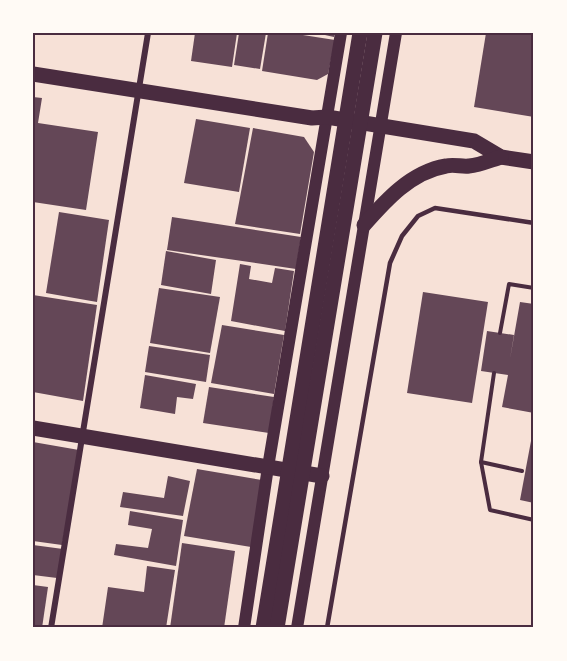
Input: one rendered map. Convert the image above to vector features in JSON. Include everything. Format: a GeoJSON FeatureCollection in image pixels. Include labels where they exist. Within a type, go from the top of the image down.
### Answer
{"type":"FeatureCollection","features":[{"type":"Feature","properties":{"kind":"main road"},"geometry":{"type":"LineString","coordinates":[[244,628],[268,467],[342,33]]}},
{"type":"Feature","properties":{"kind":"main road"},"geometry":{"type":"LineString","coordinates":[[263,628],[360,33]]}},
{"type":"Feature","properties":{"kind":"main road"},"geometry":{"type":"LineString","coordinates":[[277,628],[375,33]]}},
{"type":"Feature","properties":{"kind":"main road"},"geometry":{"type":"LineString","coordinates":[[297,628],[396,33]]}},
{"type":"Feature","properties":{"kind":"main road"},"geometry":{"type":"LineString","coordinates":[[33,74],[474,141],[501,157],[534,162]]}},
{"type":"Feature","properties":{"kind":"main road"},"geometry":{"type":"LineString","coordinates":[[364,225],[388,198],[408,182],[432,169],[448,165],[470,166],[501,157]]}},
{"type":"Feature","properties":{"kind":"main road"},"geometry":{"type":"LineString","coordinates":[[33,428],[322,476]]}},
{"type":"Feature","properties":{"kind":"street"},"geometry":{"type":"LineString","coordinates":[[51,628],[148,33]]}},
{"type":"Feature","properties":{"kind":"lane"},"geometry":{"type":"LineString","coordinates":[[327,628],[390,263],[402,236],[418,216],[435,208],[534,223]]}},
{"type":"Feature","properties":{"kind":"path"},"geometry":{"type":"LineString","coordinates":[[501,333],[509,284],[534,288]]}},
{"type":"Feature","properties":{"kind":"path"},"geometry":{"type":"LineString","coordinates":[[494,373],[481,462],[490,510],[534,520]]}},
{"type":"Feature","properties":{"kind":"path"},"geometry":{"type":"LineString","coordinates":[[481,462],[522,471]]}},
{"type":"Feature","properties":{"kind":"building"},"geometry":{"type":"Polygon","coordinates":[[[195,33],[237,33],[232,67],[191,61],[195,33]]]}},
{"type":"Feature","properties":{"kind":"building"},"geometry":{"type":"Polygon","coordinates":[[[239,33],[266,33],[260,69],[234,65],[239,33]]]}},
{"type":"Feature","properties":{"kind":"building"},"geometry":{"type":"Polygon","coordinates":[[[268,33],[290,33],[335,40],[328,74],[317,80],[262,71],[268,33]]]}},
{"type":"Feature","properties":{"kind":"building"},"geometry":{"type":"Polygon","coordinates":[[[316,33],[335,33],[334,37],[316,33]]]}},
{"type":"Feature","properties":{"kind":"building"},"geometry":{"type":"Polygon","coordinates":[[[486,33],[534,33],[534,117],[474,107],[486,33]]]}},
{"type":"Feature","properties":{"kind":"building"},"geometry":{"type":"Polygon","coordinates":[[[33,97],[42,98],[38,123],[98,132],[86,210],[33,202],[33,97]]]}},
{"type":"Feature","properties":{"kind":"building"},"geometry":{"type":"Polygon","coordinates":[[[196,119],[250,128],[239,192],[184,183],[196,119]]]}},
{"type":"Feature","properties":{"kind":"building"},"geometry":{"type":"Polygon","coordinates":[[[253,128],[304,137],[314,152],[300,234],[235,224],[253,128]]]}},
{"type":"Feature","properties":{"kind":"building"},"geometry":{"type":"Polygon","coordinates":[[[59,212],[109,220],[97,302],[46,293],[59,212]]]}},
{"type":"Feature","properties":{"kind":"building"},"geometry":{"type":"Polygon","coordinates":[[[172,217],[301,237],[296,269],[167,250],[172,217]]]}},
{"type":"Feature","properties":{"kind":"building"},"geometry":{"type":"Polygon","coordinates":[[[166,251],[216,260],[211,294],[161,285],[166,251]]]}},
{"type":"Feature","properties":{"kind":"building"},"geometry":{"type":"Polygon","coordinates":[[[240,264],[251,266],[249,279],[272,283],[275,268],[294,271],[285,331],[231,321],[240,264]]]}},
{"type":"Feature","properties":{"kind":"building"},"geometry":{"type":"Polygon","coordinates":[[[159,288],[220,297],[210,353],[150,343],[159,288]]]}},
{"type":"Feature","properties":{"kind":"building"},"geometry":{"type":"Polygon","coordinates":[[[423,292],[488,302],[472,403],[407,393],[423,292]]]}},
{"type":"Feature","properties":{"kind":"building"},"geometry":{"type":"Polygon","coordinates":[[[33,295],[97,305],[83,401],[33,392],[33,295]]]}},
{"type":"Feature","properties":{"kind":"building"},"geometry":{"type":"Polygon","coordinates":[[[520,302],[534,304],[534,413],[502,407],[508,375],[481,371],[487,331],[514,335],[510,359],[520,302]]]}},
{"type":"Feature","properties":{"kind":"building"},"geometry":{"type":"Polygon","coordinates":[[[222,325],[284,335],[274,394],[211,383],[222,325]]]}},
{"type":"Feature","properties":{"kind":"building"},"geometry":{"type":"Polygon","coordinates":[[[149,346],[210,355],[206,382],[145,372],[149,346]]]}},
{"type":"Feature","properties":{"kind":"building"},"geometry":{"type":"Polygon","coordinates":[[[145,375],[196,384],[193,399],[177,397],[175,414],[140,408],[145,375]]]}},
{"type":"Feature","properties":{"kind":"building"},"geometry":{"type":"Polygon","coordinates":[[[209,387],[274,397],[269,433],[203,423],[209,387]]]}},
{"type":"Feature","properties":{"kind":"building"},"geometry":{"type":"Polygon","coordinates":[[[531,441],[534,441],[534,503],[520,500],[531,441]]]}},
{"type":"Feature","properties":{"kind":"building"},"geometry":{"type":"Polygon","coordinates":[[[33,442],[79,450],[62,545],[33,541],[33,442]]]}},
{"type":"Feature","properties":{"kind":"building"},"geometry":{"type":"Polygon","coordinates":[[[197,469],[262,480],[251,547],[184,536],[197,469]]]}},
{"type":"Feature","properties":{"kind":"building"},"geometry":{"type":"Polygon","coordinates":[[[168,476],[190,481],[183,516],[120,507],[123,492],[164,498],[168,476]]]}},
{"type":"Feature","properties":{"kind":"building"},"geometry":{"type":"Polygon","coordinates":[[[130,511],[183,520],[176,566],[114,555],[116,544],[148,548],[152,529],[128,525],[130,511]]]}},
{"type":"Feature","properties":{"kind":"building"},"geometry":{"type":"Polygon","coordinates":[[[182,543],[235,551],[224,628],[170,628],[182,543]]]}},
{"type":"Feature","properties":{"kind":"building"},"geometry":{"type":"Polygon","coordinates":[[[33,545],[63,549],[57,578],[33,575],[33,545]]]}},
{"type":"Feature","properties":{"kind":"building"},"geometry":{"type":"Polygon","coordinates":[[[147,566],[175,570],[166,628],[102,628],[108,587],[144,592],[147,566]]]}},
{"type":"Feature","properties":{"kind":"building"},"geometry":{"type":"Polygon","coordinates":[[[33,585],[48,587],[42,628],[33,628],[33,585]]]}}]}
